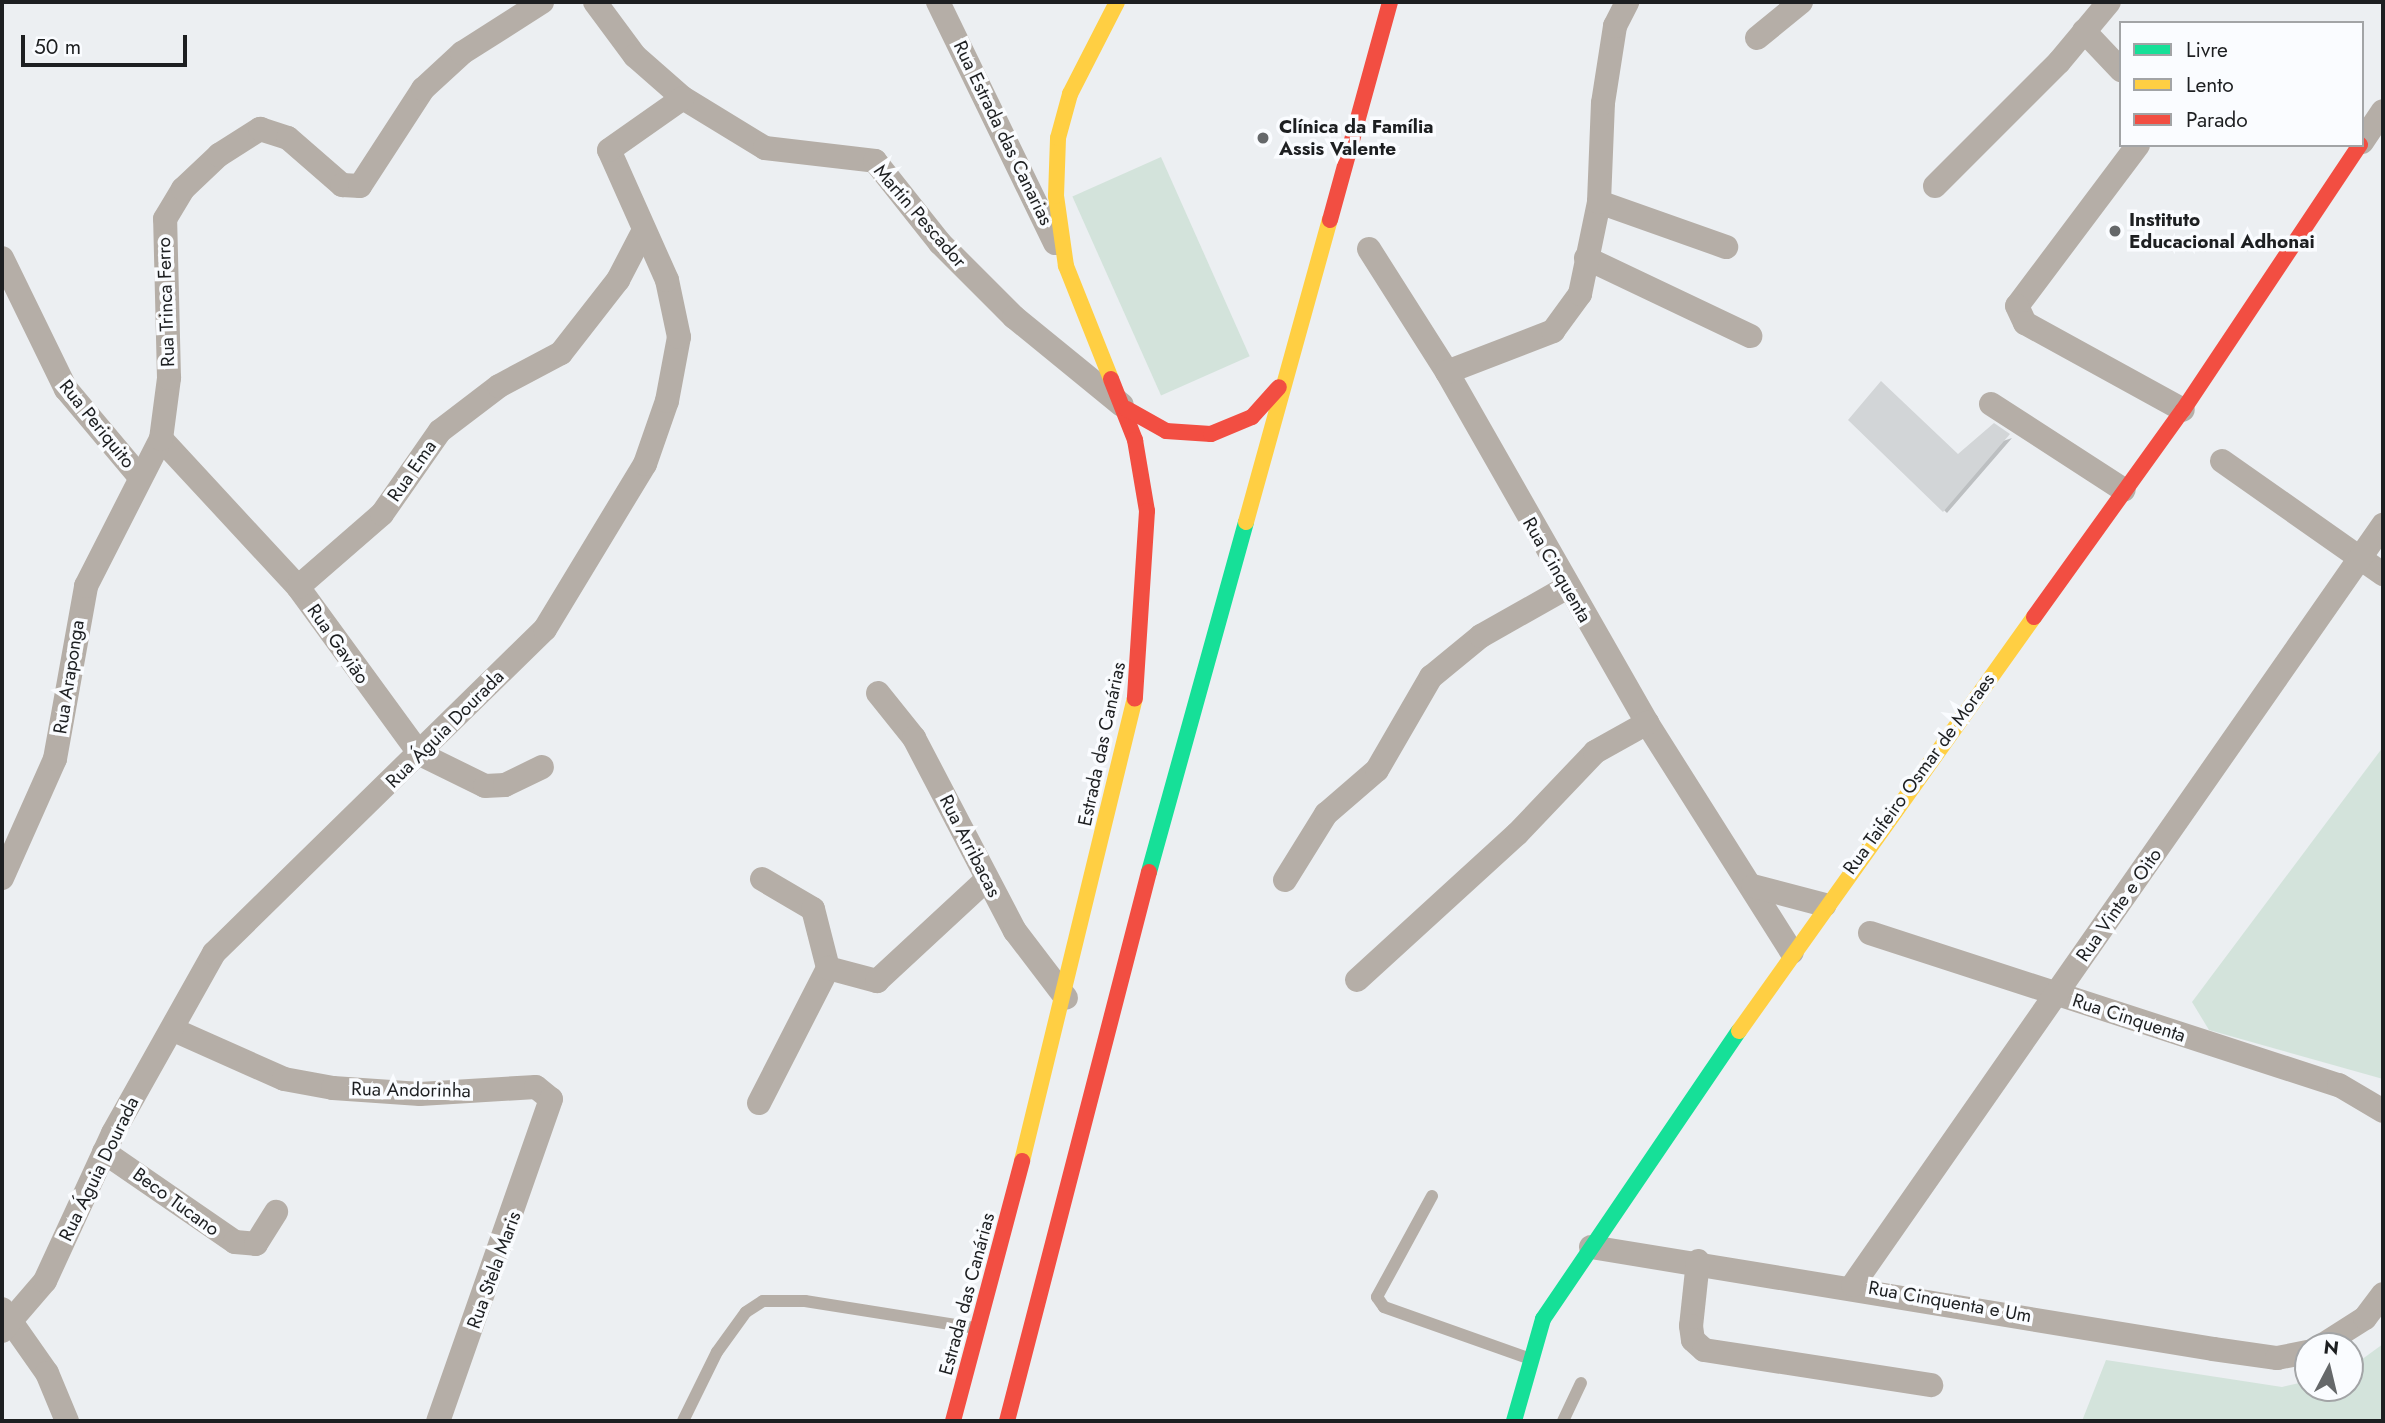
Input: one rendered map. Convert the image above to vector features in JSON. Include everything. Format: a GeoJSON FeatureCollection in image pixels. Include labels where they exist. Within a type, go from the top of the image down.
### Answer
{"type":"FeatureCollection","features":[{"type":"Feature","properties":{"kind":"main road","name":"Estrada das Canárias"},"geometry":{"type":"LineString","coordinates":[[953,1421],[985,1359],[980,1329],[1066,998],[1140,679],[1147,511],[1128,409],[1066,266],[1056,196],[1058,138],[1086,57],[1117,2]]}},
{"type":"Feature","properties":{"kind":"main road"},"geometry":{"type":"LineString","coordinates":[[1007,1421],[1282,384],[1390,2]]}},
{"type":"Feature","properties":{"kind":"main road","name":"Rua Taifeiro Osmar de Moraes"},"geometry":{"type":"LineString","coordinates":[[1514,1421],[1528,1357],[1543,1319],[1792,951],[2183,411],[2359,147]]}},
{"type":"Feature","properties":{"kind":"main road"},"geometry":{"type":"LineString","coordinates":[[1128,409],[1166,432],[1211,434],[1252,417],[1282,384]]}},
{"type":"Feature","properties":{"kind":"main road"},"geometry":{"type":"LineString","coordinates":[[985,1359],[1022,1366]]}},
{"type":"Feature","properties":{"kind":"street","name":"Rua Trinca Ferro"},"geometry":{"type":"LineString","coordinates":[[139,476],[161,439],[169,378],[162,247],[165,219],[183,189],[244,134],[260,129],[288,138],[342,185],[360,186],[423,89],[462,53],[542,2]]}},
{"type":"Feature","properties":{"kind":"street","name":"Martin Pescador"},"geometry":{"type":"LineString","coordinates":[[595,2],[635,56],[683,98],[765,148],[875,161],[940,243],[1014,317],[1128,409]]}},
{"type":"Feature","properties":{"kind":"street","name":"Rua Estrada das Canarias"},"geometry":{"type":"LineString","coordinates":[[938,2],[1066,266]]}},
{"type":"Feature","properties":{"kind":"street"},"geometry":{"type":"LineString","coordinates":[[1447,372],[1553,331],[1580,294],[1599,202],[1603,103],[1615,26],[1627,2]]}},
{"type":"Feature","properties":{"kind":"street"},"geometry":{"type":"LineString","coordinates":[[1757,38],[1801,2]]}},
{"type":"Feature","properties":{"kind":"street"},"geometry":{"type":"LineString","coordinates":[[1935,186],[2109,2]]}},
{"type":"Feature","properties":{"kind":"street"},"geometry":{"type":"LineString","coordinates":[[2084,31],[2119,68]]}},
{"type":"Feature","properties":{"kind":"street","name":"Rua Águia Dourada"},"geometry":{"type":"LineString","coordinates":[[5,1321],[45,1281],[103,1152],[174,1030],[214,953],[420,754],[545,628],[645,464],[667,401],[679,337],[667,280],[609,150],[683,98]]}},
{"type":"Feature","properties":{"kind":"street","name":"Rua Taifeiro Osmar de Moraes"},"geometry":{"type":"LineString","coordinates":[[2364,140],[2383,111]]}},
{"type":"Feature","properties":{"kind":"street"},"geometry":{"type":"LineString","coordinates":[[2136,147],[2017,306],[2025,324],[2183,411]]}},
{"type":"Feature","properties":{"kind":"street"},"geometry":{"type":"LineString","coordinates":[[1599,202],[1726,247]]}},
{"type":"Feature","properties":{"kind":"street","name":"Rua Ema"},"geometry":{"type":"LineString","coordinates":[[298,587],[382,514],[440,431],[499,386],[536,370],[588,323],[644,230]]}},
{"type":"Feature","properties":{"kind":"street","name":"Rua Cinquenta"},"geometry":{"type":"LineString","coordinates":[[1369,249],[1447,372],[1566,588],[1647,723],[1792,951]]}},
{"type":"Feature","properties":{"kind":"street","name":"Rua Periquito"},"geometry":{"type":"LineString","coordinates":[[2,258],[66,390],[139,476]]}},
{"type":"Feature","properties":{"kind":"street"},"geometry":{"type":"LineString","coordinates":[[1586,258],[1750,336]]}},
{"type":"Feature","properties":{"kind":"street"},"geometry":{"type":"LineString","coordinates":[[1991,404],[2124,490]]}},
{"type":"Feature","properties":{"kind":"street","name":"Rua Gavião"},"geometry":{"type":"LineString","coordinates":[[161,439],[298,587],[420,754],[485,786],[505,785],[542,767]]}},
{"type":"Feature","properties":{"kind":"street"},"geometry":{"type":"LineString","coordinates":[[2222,461],[2383,574]]}},
{"type":"Feature","properties":{"kind":"street","name":"Rua Araponga"},"geometry":{"type":"LineString","coordinates":[[2,878],[55,759],[86,586],[139,476]]}},
{"type":"Feature","properties":{"kind":"street","name":"Rua Vinte e Oito"},"geometry":{"type":"LineString","coordinates":[[1853,1285],[2383,525]]}},
{"type":"Feature","properties":{"kind":"street"},"geometry":{"type":"LineString","coordinates":[[1285,880],[1326,814],[1372,777],[1432,677],[1481,636],[1566,588]]}},
{"type":"Feature","properties":{"kind":"street","name":"Rua Arribacas"},"geometry":{"type":"LineString","coordinates":[[878,693],[914,738],[1015,932],[1066,998]]}},
{"type":"Feature","properties":{"kind":"street"},"geometry":{"type":"LineString","coordinates":[[1357,980],[1499,851],[1595,752],[1647,723]]}},
{"type":"Feature","properties":{"kind":"street"},"geometry":{"type":"LineString","coordinates":[[759,1103],[828,968],[813,909],[762,879]]}},
{"type":"Feature","properties":{"kind":"street"},"geometry":{"type":"LineString","coordinates":[[828,968],[877,981],[986,880]]}},
{"type":"Feature","properties":{"kind":"street"},"geometry":{"type":"LineString","coordinates":[[1753,886],[1825,905]]}},
{"type":"Feature","properties":{"kind":"street","name":"Rua Cinquenta"},"geometry":{"type":"LineString","coordinates":[[1870,933],[2339,1085],[2383,1111]]}},
{"type":"Feature","properties":{"kind":"street","name":"Rua Andorinha"},"geometry":{"type":"LineString","coordinates":[[174,1030],[284,1079],[333,1088],[421,1094],[536,1087],[551,1099],[549,1119]]}},
{"type":"Feature","properties":{"kind":"street","name":"Rua Stela Maris"},"geometry":{"type":"LineString","coordinates":[[438,1421],[549,1119]]}},
{"type":"Feature","properties":{"kind":"street","name":"Beco Tucano"},"geometry":{"type":"LineString","coordinates":[[103,1152],[235,1242],[256,1244],[275,1212]]}},
{"type":"Feature","properties":{"kind":"street","name":"Rua Cinquenta e Um"},"geometry":{"type":"LineString","coordinates":[[1591,1247],[1853,1285],[2213,1349],[2277,1358],[2294,1355]]}},
{"type":"Feature","properties":{"kind":"street"},"geometry":{"type":"LineString","coordinates":[[1698,1261],[1691,1325],[1693,1340],[1704,1350],[1931,1384]]}},
{"type":"Feature","properties":{"kind":"street"},"geometry":{"type":"LineString","coordinates":[[2343,1332],[2365,1318],[2383,1294]]}},
{"type":"Feature","properties":{"kind":"street"},"geometry":{"type":"LineString","coordinates":[[5,1321],[47,1373],[67,1421]]}},
{"type":"Feature","properties":{"kind":"lane"},"geometry":{"type":"LineString","coordinates":[[1433,1196],[1377,1297],[1384,1307],[1528,1357]]}},
{"type":"Feature","properties":{"kind":"lane"},"geometry":{"type":"LineString","coordinates":[[683,1421],[716,1352],[746,1312],[764,1301],[805,1301],[980,1329]]}},
{"type":"Feature","properties":{"kind":"lane"},"geometry":{"type":"LineString","coordinates":[[1563,1421],[1581,1383]]}},
{"type":"Feature","properties":{"kind":"shaded area"},"geometry":{"type":"Polygon","coordinates":[[[1161,157],[1250,356],[1161,396],[1072,196],[1161,157]]]}},
{"type":"Feature","properties":{"kind":"shaded area"},"geometry":{"type":"Polygon","coordinates":[[[2383,747],[2383,1079],[2209,1030],[2192,1002],[2383,747]]]}},
{"type":"Feature","properties":{"kind":"shaded area"},"geometry":{"type":"Polygon","coordinates":[[[2383,1344],[2383,1421],[2082,1421],[2106,1360],[2282,1387],[2294,1384],[2294,1402],[2364,1402],[2364,1358],[2383,1344]]]}},
{"type":"Feature","properties":{"kind":"building"},"geometry":{"type":"Polygon","coordinates":[[[1881,381],[1958,454],[1994,423],[2010,434],[1943,512],[1848,420],[1881,381]]]}},
{"type":"Feature","properties":{"kind":"traffic: fast"},"geometry":{"type":"LineString","coordinates":[[1149,872],[1246,522]]}},
{"type":"Feature","properties":{"kind":"traffic: fast"},"geometry":{"type":"LineString","coordinates":[[1514,1421],[1543,1319],[1739,1031]]}},
{"type":"Feature","properties":{"kind":"traffic: slow"},"geometry":{"type":"LineString","coordinates":[[1111,379],[1066,266],[1056,196],[1058,138],[1070,94],[1117,2]]}},
{"type":"Feature","properties":{"kind":"traffic: slow"},"geometry":{"type":"LineString","coordinates":[[1246,522],[1330,220]]}},
{"type":"Feature","properties":{"kind":"traffic: slow"},"geometry":{"type":"LineString","coordinates":[[1739,1031],[2034,617]]}},
{"type":"Feature","properties":{"kind":"traffic: slow"},"geometry":{"type":"LineString","coordinates":[[1022,1161],[1135,699]]}},
{"type":"Feature","properties":{"kind":"traffic: jam"},"geometry":{"type":"LineString","coordinates":[[1330,220],[1390,2]]}},
{"type":"Feature","properties":{"kind":"traffic: jam"},"geometry":{"type":"LineString","coordinates":[[2034,617],[2183,410],[2359,147]]}},
{"type":"Feature","properties":{"kind":"traffic: jam"},"geometry":{"type":"LineString","coordinates":[[1111,379],[1135,440],[1147,511],[1135,699]]}},
{"type":"Feature","properties":{"kind":"traffic: jam"},"geometry":{"type":"LineString","coordinates":[[1127,409],[1166,431],[1211,434],[1252,417],[1279,387]]}},
{"type":"Feature","properties":{"kind":"traffic: jam"},"geometry":{"type":"LineString","coordinates":[[1007,1421],[1149,872]]}},
{"type":"Feature","properties":{"kind":"traffic: jam"},"geometry":{"type":"LineString","coordinates":[[953,1421],[1022,1161]]}},
{"type":"Feature","properties":{"kind":"place","name":"Clínica da Família Assis Valente"},"geometry":{"type":"Point","coordinates":[1263,138]}},
{"type":"Feature","properties":{"kind":"place","name":"Instituto Educacional Adhonai"},"geometry":{"type":"Point","coordinates":[2115,231]}}]}
